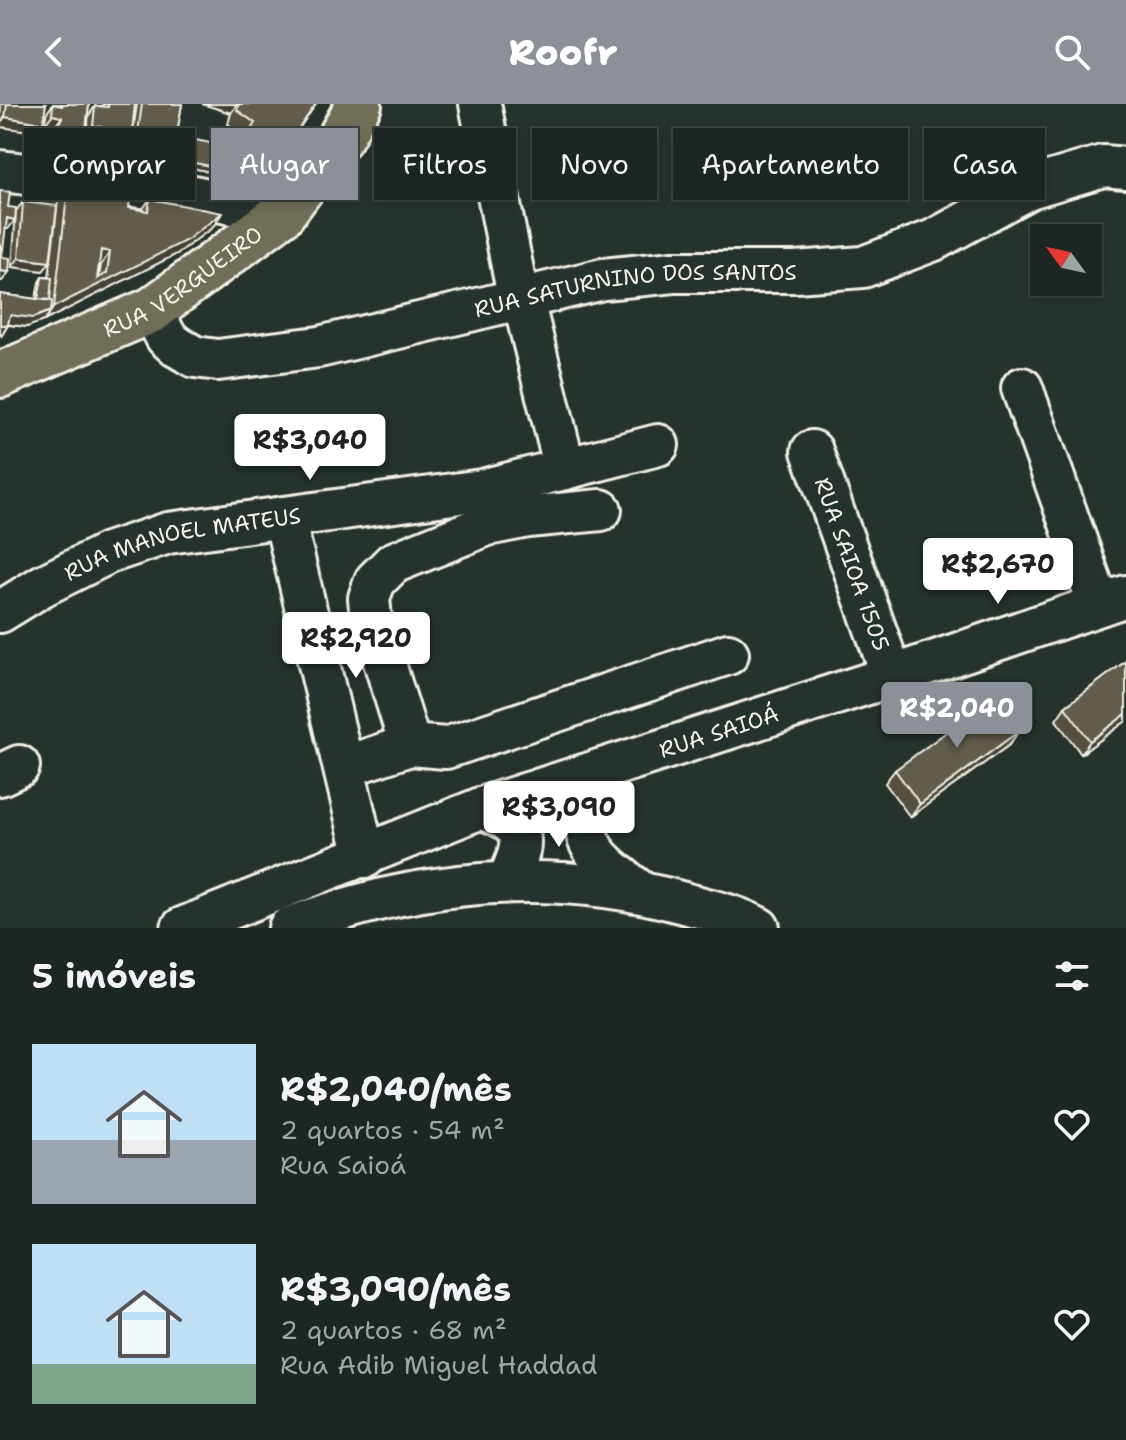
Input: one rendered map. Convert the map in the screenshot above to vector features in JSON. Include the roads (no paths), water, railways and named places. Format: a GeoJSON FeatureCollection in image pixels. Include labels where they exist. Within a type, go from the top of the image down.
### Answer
{"type":"FeatureCollection","features":[{"type":"Feature","properties":{"kind":"main road","name":"RUA VERGUEIRO"},"geometry":{"type":"LineString","coordinates":[[0,375],[152,310],[282,214],[341,136],[359,104]]}},
{"type":"Feature","properties":{"kind":"street"},"geometry":{"type":"LineString","coordinates":[[480,104],[519,301],[526,312],[565,469]]}},
{"type":"Feature","properties":{"kind":"street","name":"RUA SATURNINO DOS SANTOS"},"geometry":{"type":"LineString","coordinates":[[152,310],[166,337],[195,357],[218,360],[319,347],[603,279],[674,272],[795,272],[863,267],[934,240],[1029,188],[1103,166],[1126,168]]}},
{"type":"Feature","properties":{"kind":"street"},"geometry":{"type":"LineString","coordinates":[[0,171],[159,189],[282,214]]}},
{"type":"Feature","properties":{"kind":"street"},"geometry":{"type":"LineString","coordinates":[[1022,388],[1112,600]]}},
{"type":"Feature","properties":{"kind":"street","name":"RUA MANOEL MATEUS"},"geometry":{"type":"LineString","coordinates":[[0,612],[42,586],[108,553],[168,533],[482,490],[658,445]]}},
{"type":"Feature","properties":{"kind":"street","name":"RUA SAIOA 1505"},"geometry":{"type":"LineString","coordinates":[[812,451],[892,676]]}},
{"type":"Feature","properties":{"kind":"street"},"geometry":{"type":"LineString","coordinates":[[410,745],[371,619],[369,598],[375,581],[393,563],[487,525],[528,517],[601,510]]}},
{"type":"Feature","properties":{"kind":"street"},"geometry":{"type":"LineString","coordinates":[[284,517],[365,857]]}},
{"type":"Feature","properties":{"kind":"street","name":"RUA SAIOÁ"},"geometry":{"type":"LineString","coordinates":[[182,928],[481,808],[892,676],[1112,600]]}},
{"type":"Feature","properties":{"kind":"street"},"geometry":{"type":"LineString","coordinates":[[344,767],[410,745],[446,748],[728,654]]}},
{"type":"Feature","properties":{"kind":"street"},"geometry":{"type":"LineString","coordinates":[[599,770],[583,824],[594,850],[613,871],[641,892]]}},
{"type":"Feature","properties":{"kind":"street"},"geometry":{"type":"LineString","coordinates":[[481,808],[510,820],[520,836],[522,847],[508,880]]}},
{"type":"Feature","properties":{"kind":"street"},"geometry":{"type":"LineString","coordinates":[[289,928],[336,910],[410,891],[508,880],[641,892],[729,915],[759,928]]}}]}
